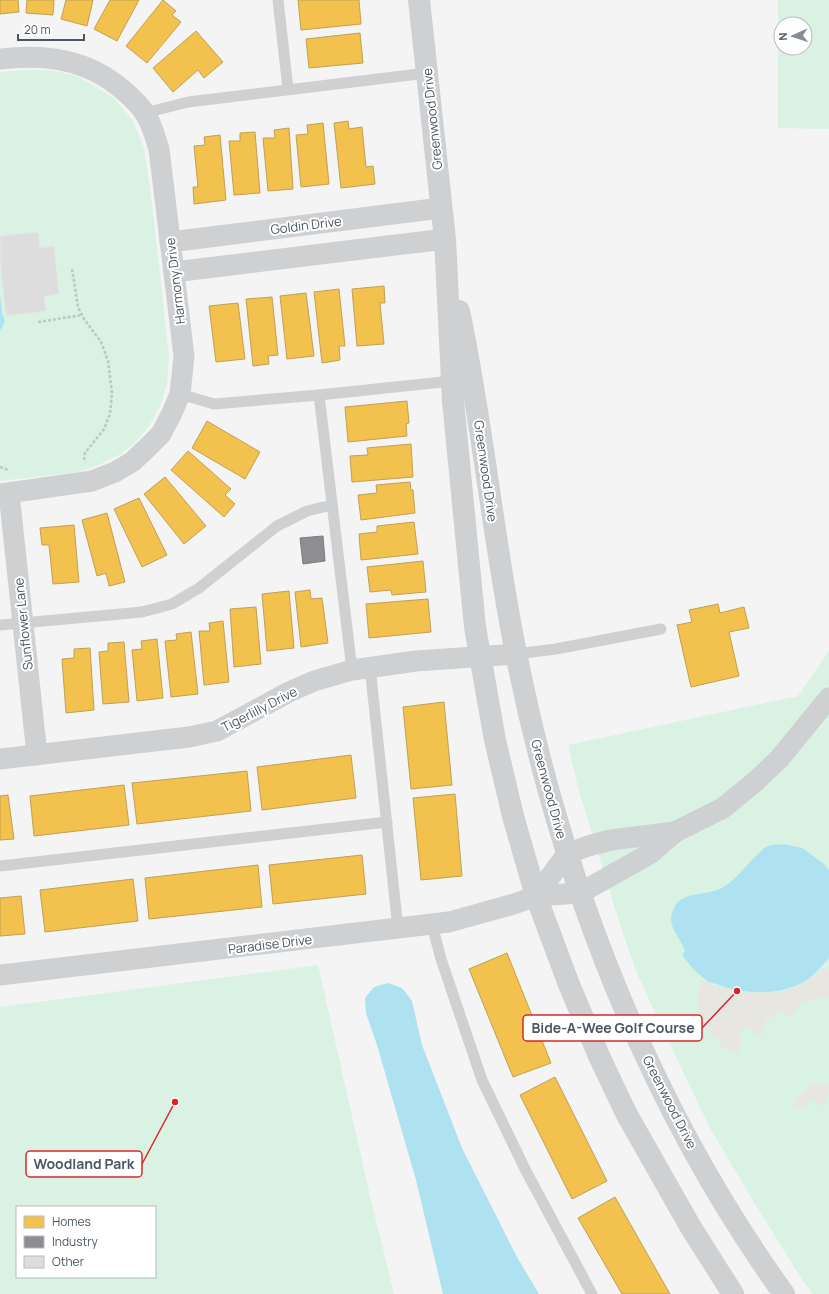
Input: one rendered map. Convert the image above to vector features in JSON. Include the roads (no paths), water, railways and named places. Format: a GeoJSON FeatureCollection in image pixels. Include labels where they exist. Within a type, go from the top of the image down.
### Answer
{"type":"FeatureCollection","features":[{"type":"Feature","properties":{"kind":"street","name":"Greenwood Drive"},"geometry":{"type":"LineString","coordinates":[[419,0],[445,239],[469,357],[499,559],[516,654],[549,794],[580,893],[623,1007],[662,1088],[713,1186],[754,1253],[784,1294]]}},
{"type":"Feature","properties":{"kind":"street","name":"Harmony Drive"},"geometry":{"type":"LineString","coordinates":[[0,59],[49,57],[69,61],[87,67],[115,83],[131,97],[145,113],[153,130],[159,149],[184,356],[180,394],[172,413],[161,434],[132,462],[115,472],[92,481],[4,493]]}},
{"type":"Feature","properties":{"kind":"street","name":"Goldin Drive"},"geometry":{"type":"LineString","coordinates":[[170,242],[441,208]]}},
{"type":"Feature","properties":{"kind":"street","name":"Greenwood Drive"},"geometry":{"type":"LineString","coordinates":[[445,239],[452,381],[475,627],[495,740],[514,816],[536,896],[568,982],[599,1056],[626,1113],[690,1226],[733,1294]]}},
{"type":"Feature","properties":{"kind":"street"},"geometry":{"type":"LineString","coordinates":[[174,272],[445,239]]}},
{"type":"Feature","properties":{"kind":"street","name":"Sunflower Lane"},"geometry":{"type":"LineString","coordinates":[[4,493],[23,622],[37,755]]}},
{"type":"Feature","properties":{"kind":"street","name":"Tigerlilly Drive"},"geometry":{"type":"LineString","coordinates":[[0,759],[189,737],[217,731],[289,692],[314,681],[361,668],[416,661],[516,654]]}},
{"type":"Feature","properties":{"kind":"street"},"geometry":{"type":"LineString","coordinates":[[580,893],[651,853],[675,832],[723,808],[756,781],[780,758],[829,698]]}},
{"type":"Feature","properties":{"kind":"street"},"geometry":{"type":"LineString","coordinates":[[536,896],[567,854],[588,846],[611,840],[675,832]]}},
{"type":"Feature","properties":{"kind":"street","name":"Paradise Drive"},"geometry":{"type":"LineString","coordinates":[[0,975],[448,922],[514,904],[536,896],[580,893]]}},
{"type":"Feature","properties":{"kind":"lane"},"geometry":{"type":"LineString","coordinates":[[278,0],[288,89]]}},
{"type":"Feature","properties":{"kind":"lane"},"geometry":{"type":"LineString","coordinates":[[145,113],[188,102],[427,72]]}},
{"type":"Feature","properties":{"kind":"lane"},"geometry":{"type":"LineString","coordinates":[[180,394],[214,404],[452,381]]}},
{"type":"Feature","properties":{"kind":"lane"},"geometry":{"type":"LineString","coordinates":[[318,395],[332,504],[387,822],[398,929]]}},
{"type":"Feature","properties":{"kind":"lane"},"geometry":{"type":"LineString","coordinates":[[0,625],[142,612],[172,604],[199,588],[277,526],[307,511],[332,504]]}},
{"type":"Feature","properties":{"kind":"lane"},"geometry":{"type":"LineString","coordinates":[[516,654],[556,649],[661,629]]}},
{"type":"Feature","properties":{"kind":"lane"},"geometry":{"type":"LineString","coordinates":[[0,866],[387,822]]}},
{"type":"Feature","properties":{"kind":"lane"},"geometry":{"type":"LineString","coordinates":[[432,924],[441,959],[482,1080],[526,1171],[592,1294]]}},
{"type":"Feature","properties":{"kind":"water"},"geometry":{"type":"Polygon","coordinates":[[[0,294],[2,313],[5,321],[0,330],[0,294]]]}},
{"type":"Feature","properties":{"kind":"water"},"geometry":{"type":"Polygon","coordinates":[[[784,844],[802,848],[823,863],[829,870],[829,958],[812,976],[804,982],[790,988],[780,990],[769,992],[747,992],[707,981],[682,955],[685,951],[674,929],[671,919],[675,906],[684,898],[722,888],[736,877],[765,848],[770,845],[784,844]]]}},
{"type":"Feature","properties":{"kind":"water"},"geometry":{"type":"Polygon","coordinates":[[[388,983],[402,988],[412,1001],[422,1045],[462,1148],[517,1257],[539,1294],[443,1294],[416,1180],[377,1045],[366,1013],[365,998],[374,987],[388,983]]]}},
{"type":"Feature","properties":{"kind":"place","name":"Bide-A-Wee Golf Course"},"geometry":{"type":"Point","coordinates":[737,991]}},
{"type":"Feature","properties":{"kind":"place","name":"Woodland Park"},"geometry":{"type":"Point","coordinates":[175,1102]}}]}
